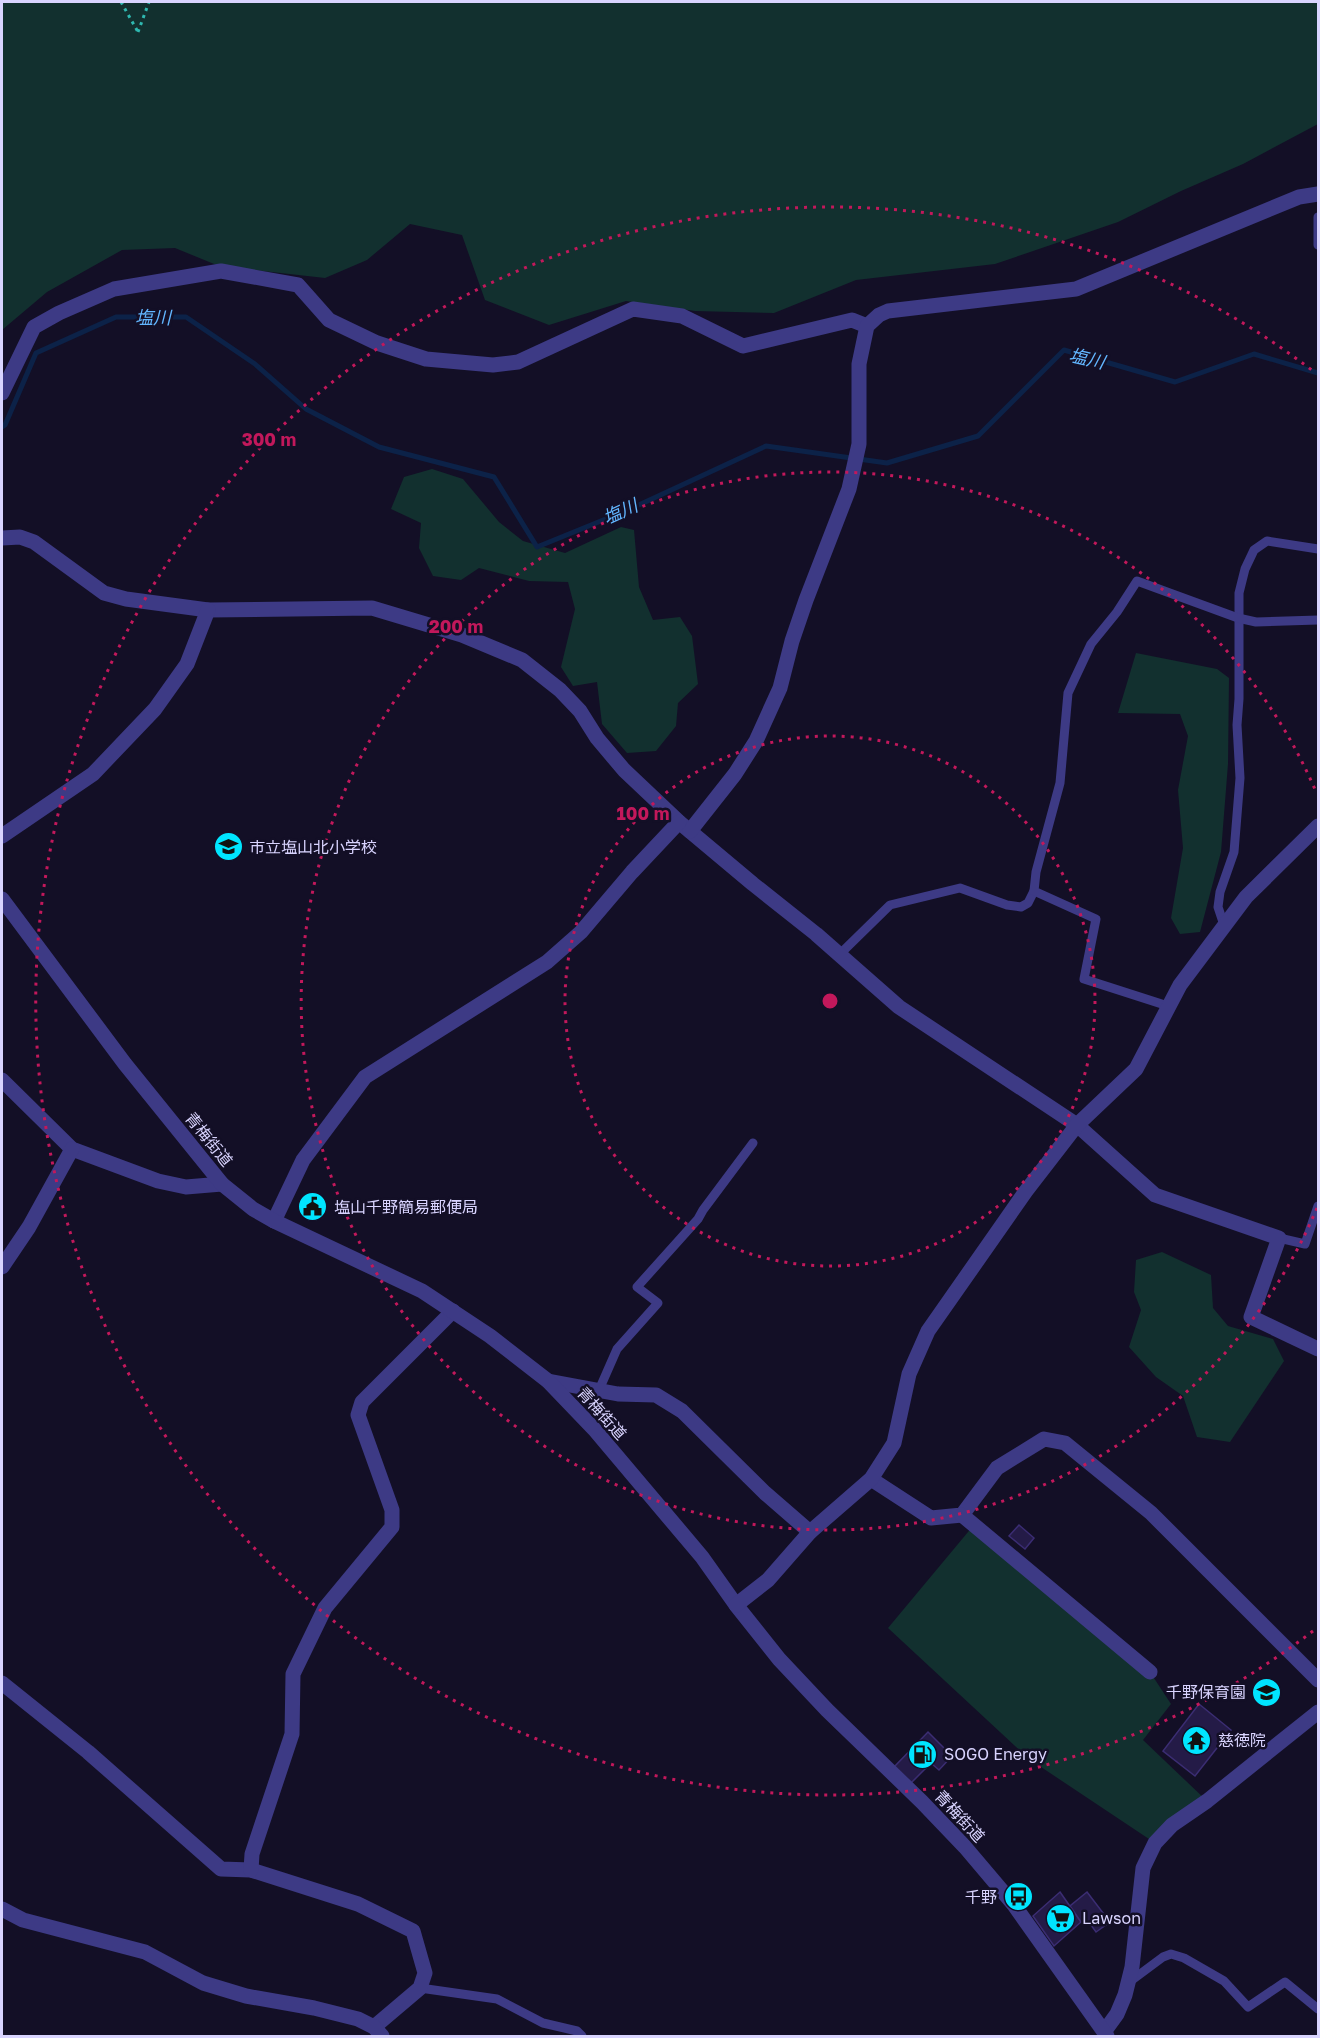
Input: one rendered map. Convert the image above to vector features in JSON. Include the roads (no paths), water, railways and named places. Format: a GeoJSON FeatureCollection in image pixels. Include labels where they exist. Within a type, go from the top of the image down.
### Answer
{"type":"FeatureCollection","features":[{"type":"Feature","properties":{"kind":"street"},"geometry":{"type":"LineString","coordinates":[[274,1221],[303,1160],[365,1077],[547,962],[581,932],[735,774],[756,741],[780,688],[792,640],[849,489],[859,444],[859,364],[867,326],[876,317],[888,311],[1076,289],[1299,197],[1318,194]]}},
{"type":"Feature","properties":{"kind":"street"},"geometry":{"type":"LineString","coordinates":[[2,393],[34,327],[59,313],[114,289],[220,271],[298,285],[329,320],[377,343],[426,359],[482,364],[518,362],[633,309],[682,316],[743,346],[852,320],[867,326]]}},
{"type":"Feature","properties":{"kind":"street"},"geometry":{"type":"LineString","coordinates":[[2,538],[20,537],[34,542],[104,593],[126,599],[208,610],[372,608],[462,635],[522,660],[560,690],[580,711],[597,738],[624,770],[685,826],[840,954],[898,1007],[1077,1125],[1155,1195],[1279,1238],[1251,1317],[1318,1348]]}},
{"type":"Feature","properties":{"kind":"street"},"geometry":{"type":"LineString","coordinates":[[2,836],[93,774],[155,709],[187,664],[208,610]]}},
{"type":"Feature","properties":{"kind":"street"},"geometry":{"type":"LineString","coordinates":[[736,1605],[768,1580],[810,1532],[871,1479],[894,1443],[909,1374],[928,1331],[1026,1191],[1077,1125],[1136,1069],[1180,985],[1224,925],[1246,897],[1318,826]]}},
{"type":"Feature","properties":{"kind":"street","name":"青梅街道"},"geometry":{"type":"LineString","coordinates":[[2,899],[125,1064],[222,1184],[253,1209],[274,1221],[422,1291],[548,1381],[594,1429],[702,1557],[779,1659],[965,1847],[1014,1905],[1106,2034]]}},
{"type":"Feature","properties":{"kind":"street"},"geometry":{"type":"LineString","coordinates":[[2,1080],[72,1149],[158,1181],[186,1187],[222,1184]]}},
{"type":"Feature","properties":{"kind":"street"},"geometry":{"type":"LineString","coordinates":[[2,1267],[29,1227],[72,1149]]}},
{"type":"Feature","properties":{"kind":"street"},"geometry":{"type":"LineString","coordinates":[[251,1870],[252,1854],[292,1734],[293,1674],[325,1608],[392,1527],[392,1510],[358,1415],[362,1402],[453,1311]]}},
{"type":"Feature","properties":{"kind":"street"},"geometry":{"type":"LineString","coordinates":[[548,1381],[618,1394],[656,1395],[682,1411],[765,1493],[810,1532]]}},
{"type":"Feature","properties":{"kind":"street"},"geometry":{"type":"LineString","coordinates":[[962,1515],[997,1468],[1044,1439],[1065,1443],[1151,1513],[1318,1680]]}},
{"type":"Feature","properties":{"kind":"street"},"geometry":{"type":"LineString","coordinates":[[871,1479],[931,1518],[962,1515],[1150,1672]]}},
{"type":"Feature","properties":{"kind":"street"},"geometry":{"type":"LineString","coordinates":[[2,1683],[88,1752],[221,1869],[251,1870],[358,1904],[413,1932],[425,1973],[420,1988],[378,2032],[358,2019],[314,2008],[246,1996],[203,1983],[145,1952],[23,1920],[2,1909]]}},
{"type":"Feature","properties":{"kind":"street"},"geometry":{"type":"LineString","coordinates":[[1106,2034],[1117,2014],[1128,1983],[1132,1967],[1143,1868],[1155,1844],[1172,1825],[1207,1801],[1318,1713]]}},
{"type":"Feature","properties":{"kind":"lane"},"geometry":{"type":"LineString","coordinates":[[1318,216],[1318,246]]}},
{"type":"Feature","properties":{"kind":"lane"},"geometry":{"type":"LineString","coordinates":[[1224,925],[1218,907],[1220,892],[1234,852],[1240,778],[1238,618],[1245,568],[1254,550],[1267,541],[1318,549]]}},
{"type":"Feature","properties":{"kind":"lane"},"geometry":{"type":"LineString","coordinates":[[840,954],[890,905],[960,888],[1007,905],[1021,907],[1028,903],[1034,891],[1036,872],[1060,783],[1068,693],[1091,644],[1117,612],[1137,582],[1238,618],[1256,622],[1318,620]]}},
{"type":"Feature","properties":{"kind":"lane"},"geometry":{"type":"LineString","coordinates":[[1034,891],[1096,919],[1084,979],[1168,1006]]}},
{"type":"Feature","properties":{"kind":"lane"},"geometry":{"type":"LineString","coordinates":[[599,1390],[617,1349],[658,1303],[637,1287],[698,1220],[753,1143]]}},
{"type":"Feature","properties":{"kind":"lane"},"geometry":{"type":"LineString","coordinates":[[1279,1238],[1305,1244],[1318,1206]]}},
{"type":"Feature","properties":{"kind":"lane"},"geometry":{"type":"LineString","coordinates":[[1128,1983],[1163,1957],[1171,1954],[1184,1958],[1224,1981],[1248,2007],[1286,1982],[1318,2009]]}},
{"type":"Feature","properties":{"kind":"lane"},"geometry":{"type":"LineString","coordinates":[[420,1988],[496,1999],[543,2023],[578,2031],[582,2037]]}},
{"type":"Feature","properties":{"kind":"waterway","name":"塩川"},"geometry":{"type":"LineString","coordinates":[[2,427],[5,425],[36,353],[116,317],[186,317],[255,364],[306,409],[379,447],[494,477],[537,547],[628,510],[766,446],[887,463],[978,436],[1064,350],[1175,382],[1254,354],[1318,373]]}},
{"type":"Feature","properties":{"kind":"place","name":"市立塩山北小学校"},"geometry":{"type":"Point","coordinates":[228,847]}},
{"type":"Feature","properties":{"kind":"place","name":"塩山千野簡易郵便局"},"geometry":{"type":"Point","coordinates":[313,1207]}},
{"type":"Feature","properties":{"kind":"place","name":"千野保育園"},"geometry":{"type":"Point","coordinates":[1267,1692]}},
{"type":"Feature","properties":{"kind":"place","name":"慈徳院"},"geometry":{"type":"Point","coordinates":[1197,1740]}},
{"type":"Feature","properties":{"kind":"place","name":"SOGO Energy"},"geometry":{"type":"Point","coordinates":[923,1754]}},
{"type":"Feature","properties":{"kind":"place","name":"千野"},"geometry":{"type":"Point","coordinates":[1018,1897]}},
{"type":"Feature","properties":{"kind":"place","name":"Lawson"},"geometry":{"type":"Point","coordinates":[1061,1918]}}]}
